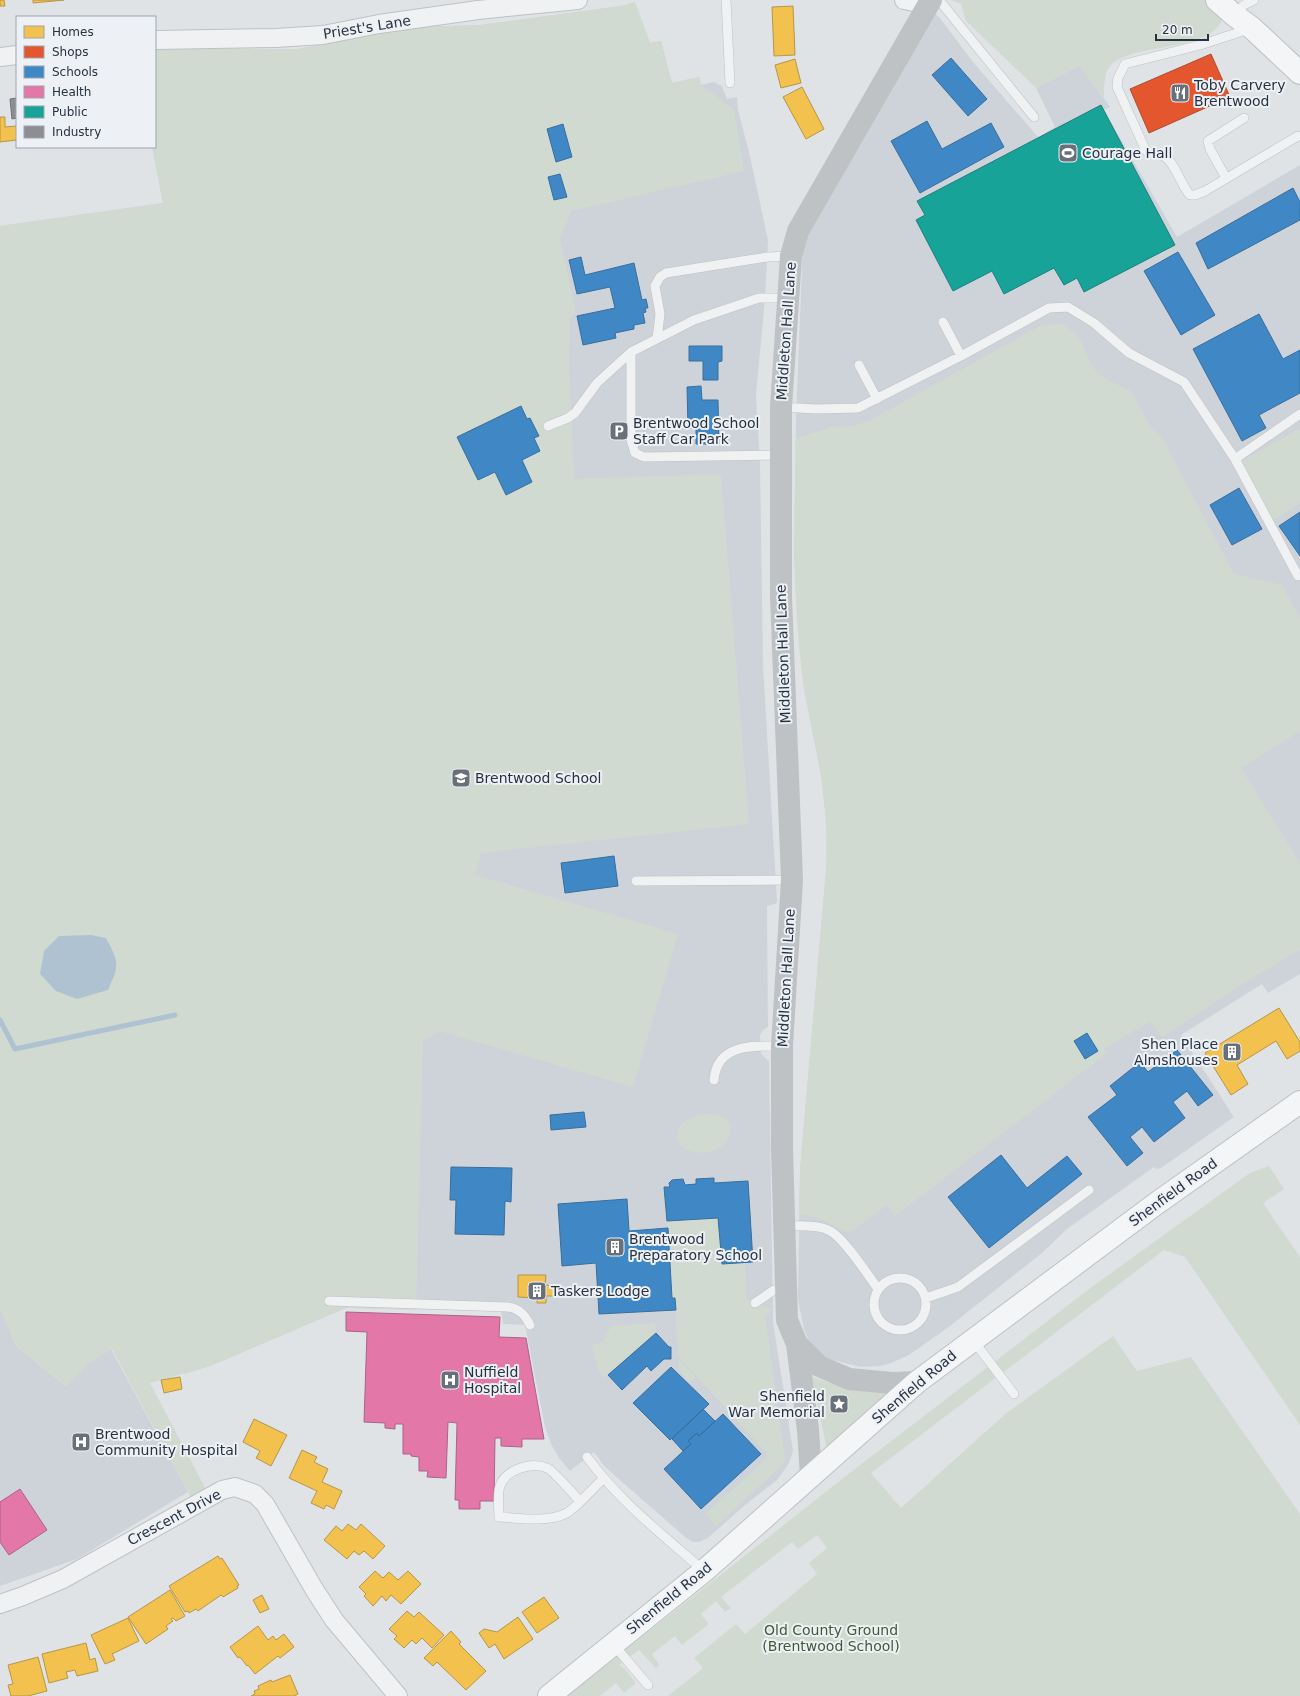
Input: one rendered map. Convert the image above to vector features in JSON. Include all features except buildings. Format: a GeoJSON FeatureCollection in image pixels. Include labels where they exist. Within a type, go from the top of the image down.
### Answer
{"type":"FeatureCollection","features":[{"type":"Feature","properties":{"kind":"main road"},"geometry":{"type":"LineString","coordinates":[[1217,0],[1252,28],[1300,73]]}},
{"type":"Feature","properties":{"kind":"main road","name":"Shenfield Road"},"geometry":{"type":"LineString","coordinates":[[549,1696],[704,1571],[917,1382],[972,1339],[1157,1203],[1300,1102]]}},
{"type":"Feature","properties":{"kind":"street","name":"Priest's Lane"},"geometry":{"type":"LineString","coordinates":[[156,40],[276,38],[323,35],[477,5],[578,0]]}},
{"type":"Feature","properties":{"kind":"street"},"geometry":{"type":"LineString","coordinates":[[904,0],[933,2]]}},
{"type":"Feature","properties":{"kind":"street","name":"Middleton Hall Lane"},"geometry":{"type":"LineString","coordinates":[[811,1476],[808,1430],[797,1344],[787,1320],[784,1226],[782,1046],[792,880],[781,596],[781,408],[791,256],[798,231],[933,2]]}},
{"type":"Feature","properties":{"kind":"street"},"geometry":{"type":"LineString","coordinates":[[0,57],[16,55]]}},
{"type":"Feature","properties":{"kind":"street","name":"Middleton Hall Lane"},"geometry":{"type":"LineString","coordinates":[[797,1344],[819,1366],[849,1379],[892,1383],[917,1382]]}},
{"type":"Feature","properties":{"kind":"street","name":"Crescent Drive"},"geometry":{"type":"LineString","coordinates":[[0,1604],[63,1579],[222,1490],[235,1488],[255,1494],[265,1504],[314,1590],[334,1620],[398,1696]]}},
{"type":"Feature","properties":{"kind":"lane"},"geometry":{"type":"LineString","coordinates":[[726,0],[730,83]]}},
{"type":"Feature","properties":{"kind":"lane"},"geometry":{"type":"LineString","coordinates":[[1234,15],[1244,5],[1254,0]]}},
{"type":"Feature","properties":{"kind":"lane"},"geometry":{"type":"LineString","coordinates":[[933,2],[1034,117]]}},
{"type":"Feature","properties":{"kind":"lane"},"geometry":{"type":"LineString","coordinates":[[1252,28],[1200,45],[1125,64],[1118,78],[1117,87],[1146,151],[1160,154],[1167,158],[1183,188],[1190,195],[1195,195],[1205,191],[1298,136]]}},
{"type":"Feature","properties":{"kind":"lane"},"geometry":{"type":"LineString","coordinates":[[1226,178],[1210,149],[1208,141],[1244,118]]}},
{"type":"Feature","properties":{"kind":"lane"},"geometry":{"type":"LineString","coordinates":[[657,339],[660,314],[655,286],[660,277],[666,272],[767,257],[791,256]]}},
{"type":"Feature","properties":{"kind":"lane"},"geometry":{"type":"LineString","coordinates":[[548,426],[568,418],[575,413],[597,383],[631,352],[694,320],[759,298],[788,298]]}},
{"type":"Feature","properties":{"kind":"lane"},"geometry":{"type":"LineString","coordinates":[[781,408],[816,410],[858,408],[961,356],[1049,308],[1068,307],[1094,323],[1129,353],[1184,382],[1235,459],[1298,576]]}},
{"type":"Feature","properties":{"kind":"lane"},"geometry":{"type":"LineString","coordinates":[[944,322],[961,356]]}},
{"type":"Feature","properties":{"kind":"lane"},"geometry":{"type":"LineString","coordinates":[[631,352],[631,440],[634,453],[644,457],[781,455]]}},
{"type":"Feature","properties":{"kind":"lane"},"geometry":{"type":"LineString","coordinates":[[859,365],[877,399]]}},
{"type":"Feature","properties":{"kind":"lane"},"geometry":{"type":"LineString","coordinates":[[1235,459],[1300,414]]}},
{"type":"Feature","properties":{"kind":"lane"},"geometry":{"type":"LineString","coordinates":[[636,881],[792,880]]}},
{"type":"Feature","properties":{"kind":"lane"},"geometry":{"type":"LineString","coordinates":[[714,1080],[718,1062],[724,1056],[734,1051],[747,1047],[782,1046]]}},
{"type":"Feature","properties":{"kind":"lane"},"geometry":{"type":"LineString","coordinates":[[926,1298],[958,1287],[1089,1190]]}},
{"type":"Feature","properties":{"kind":"lane"},"geometry":{"type":"LineString","coordinates":[[784,1226],[811,1226],[830,1231],[843,1243],[878,1289]]}},
{"type":"Feature","properties":{"kind":"lane"},"geometry":{"type":"LineString","coordinates":[[892,1278],[908,1280],[920,1286],[926,1298],[925,1313],[918,1324],[909,1328],[898,1329],[887,1326],[879,1320],[874,1301],[878,1289],[883,1283],[892,1278]]}},
{"type":"Feature","properties":{"kind":"lane"},"geometry":{"type":"LineString","coordinates":[[755,1303],[774,1290],[786,1289]]}},
{"type":"Feature","properties":{"kind":"lane"},"geometry":{"type":"LineString","coordinates":[[329,1301],[508,1307],[520,1311],[530,1325]]}},
{"type":"Feature","properties":{"kind":"lane"},"geometry":{"type":"LineString","coordinates":[[972,1339],[1014,1394]]}},
{"type":"Feature","properties":{"kind":"lane"},"geometry":{"type":"LineString","coordinates":[[587,1457],[603,1479],[639,1514],[704,1571]]}},
{"type":"Feature","properties":{"kind":"lane"},"geometry":{"type":"LineString","coordinates":[[580,1501],[548,1468],[534,1466],[520,1468],[505,1478],[500,1487],[499,1517],[538,1519],[567,1513],[580,1501],[603,1479]]}},
{"type":"Feature","properties":{"kind":"lane"},"geometry":{"type":"LineString","coordinates":[[613,1644],[648,1685]]}},
{"type":"Feature","properties":{"kind":"shaded area","name":"Brentwood School"},"geometry":{"type":"Polygon","coordinates":[[[635,2],[650,43],[661,41],[672,83],[699,77],[701,85],[714,82],[722,86],[727,99],[737,97],[738,110],[749,152],[768,240],[765,298],[756,395],[760,464],[763,665],[777,902],[767,906],[768,1027],[763,1030],[760,1035],[761,1054],[769,1061],[773,1322],[793,1451],[789,1463],[777,1480],[745,1505],[708,1538],[699,1542],[693,1542],[685,1537],[604,1466],[594,1452],[570,1471],[559,1458],[552,1446],[545,1427],[525,1325],[503,1324],[501,1311],[346,1308],[210,1366],[184,1374],[0,226],[163,203],[152,148],[156,148],[156,50],[298,49],[414,27],[480,25],[621,6],[635,2]]]}},
{"type":"Feature","properties":{"kind":"shaded area"},"geometry":{"type":"Polygon","coordinates":[[[934,13],[939,17],[973,62],[1038,137],[1055,127],[1036,88],[1080,65],[1110,107],[1104,110],[1177,237],[1300,165],[1300,974],[1268,993],[1262,984],[1181,1035],[1234,1117],[1161,1168],[1156,1169],[1154,1167],[1067,1229],[1042,1253],[950,1326],[909,1355],[889,1364],[861,1367],[825,1357],[809,1341],[804,1329],[798,1300],[800,1170],[827,849],[826,819],[821,775],[804,689],[794,559],[796,418],[803,242],[934,13]]]}},
{"type":"Feature","properties":{"kind":"shaded area","name":"Brentwood Community Hospital"},"geometry":{"type":"Polygon","coordinates":[[[0,1307],[16,1346],[66,1386],[88,1364],[111,1349],[188,1492],[77,1559],[0,1586],[0,1307]]]}},
{"type":"Feature","properties":{"kind":"green space"},"geometry":{"type":"Polygon","coordinates":[[[951,0],[1217,0],[1223,6],[1223,10],[1220,24],[1210,33],[1196,40],[1143,51],[1115,62],[1106,74],[1104,98],[1080,65],[1036,88],[966,21],[961,4],[951,0]]]}},
{"type":"Feature","properties":{"kind":"green space","name":"Brentwood School"},"geometry":{"type":"Polygon","coordinates":[[[635,2],[650,43],[661,41],[672,83],[699,77],[701,85],[734,110],[744,171],[571,211],[560,239],[576,313],[570,318],[569,364],[574,479],[721,474],[749,824],[481,853],[475,875],[678,934],[633,1087],[439,1031],[423,1041],[416,1310],[346,1308],[210,1366],[150,1383],[210,1497],[195,1505],[112,1349],[88,1364],[66,1386],[16,1346],[0,1307],[0,226],[163,203],[152,148],[156,148],[156,50],[217,48],[278,50],[298,49],[414,27],[480,25],[621,6],[635,2]]]}},
{"type":"Feature","properties":{"kind":"green space"},"geometry":{"type":"Polygon","coordinates":[[[1060,324],[1068,328],[1078,337],[1093,367],[1101,375],[1130,390],[1152,429],[1161,436],[1234,574],[1282,585],[1300,618],[1300,731],[1241,768],[1300,863],[1300,950],[1257,975],[1162,1037],[1150,1021],[1104,1049],[1107,1053],[895,1216],[887,1205],[849,1233],[819,1218],[799,1214],[800,1170],[826,871],[826,846],[823,786],[804,688],[797,626],[794,532],[796,438],[833,427],[852,426],[871,420],[1040,326],[1060,324]]]}},
{"type":"Feature","properties":{"kind":"green space"},"geometry":{"type":"Polygon","coordinates":[[[1297,430],[1300,431],[1300,503],[1277,518],[1272,518],[1243,469],[1242,464],[1244,460],[1297,430]]]}},
{"type":"Feature","properties":{"kind":"green space"},"geometry":{"type":"Polygon","coordinates":[[[703,1114],[718,1115],[727,1120],[731,1127],[730,1134],[725,1142],[717,1149],[707,1152],[695,1152],[688,1150],[681,1146],[678,1141],[678,1130],[680,1126],[688,1119],[703,1114]]]}},
{"type":"Feature","properties":{"kind":"green space","name":"Old County Ground (Brentwood School)"},"geometry":{"type":"Polygon","coordinates":[[[1269,1166],[1284,1189],[1263,1203],[1300,1257],[1300,1425],[1185,1257],[1164,1250],[871,1473],[901,1508],[1004,1415],[1113,1336],[1137,1371],[1191,1357],[1300,1514],[1300,1696],[668,1696],[703,1668],[694,1658],[736,1624],[745,1634],[817,1574],[809,1563],[827,1548],[817,1535],[798,1549],[792,1542],[721,1597],[731,1608],[725,1612],[716,1601],[701,1614],[709,1624],[682,1645],[675,1636],[652,1654],[659,1665],[656,1668],[639,1650],[619,1665],[625,1669],[635,1682],[635,1684],[624,1693],[616,1683],[600,1696],[567,1696],[842,1479],[1093,1286],[1250,1173],[1269,1166]]]}},
{"type":"Feature","properties":{"kind":"green space"},"geometry":{"type":"Polygon","coordinates":[[[718,1218],[722,1264],[745,1262],[747,1299],[773,1309],[765,1316],[785,1460],[779,1468],[716,1526],[706,1514],[765,1460],[767,1453],[678,1356],[675,1298],[672,1298],[667,1221],[718,1218]]]}},
{"type":"Feature","properties":{"kind":"green space"},"geometry":{"type":"Polygon","coordinates":[[[655,1323],[656,1333],[605,1378],[599,1372],[592,1345],[604,1342],[604,1339],[611,1326],[655,1323]]]}},
{"type":"Feature","properties":{"kind":"green space"},"geometry":{"type":"Polygon","coordinates":[[[679,1359],[696,1378],[690,1383],[679,1370],[679,1359]]]}},
{"type":"Feature","properties":{"kind":"green space"},"geometry":{"type":"Polygon","coordinates":[[[812,1377],[848,1389],[888,1394],[827,1450],[812,1377]]]}},
{"type":"Feature","properties":{"kind":"water"},"geometry":{"type":"Polygon","coordinates":[[[91,935],[106,938],[116,959],[115,974],[108,990],[77,999],[56,991],[40,974],[44,951],[59,936],[91,935]]]}},
{"type":"Feature","properties":{"kind":"waterway"},"geometry":{"type":"LineString","coordinates":[[0,1020],[15,1049],[175,1015]]}},
{"type":"Feature","properties":{"kind":"place","name":"Toby Carvery Brentwood"},"geometry":{"type":"Point","coordinates":[1180,93]}},
{"type":"Feature","properties":{"kind":"place","name":"Courage Hall"},"geometry":{"type":"Point","coordinates":[1068,153]}},
{"type":"Feature","properties":{"kind":"place","name":"Brentwood School Staff Car Park"},"geometry":{"type":"Point","coordinates":[619,431]}},
{"type":"Feature","properties":{"kind":"place","name":"Brentwood School"},"geometry":{"type":"Point","coordinates":[461,778]}},
{"type":"Feature","properties":{"kind":"place","name":"Shen Place Almshouses"},"geometry":{"type":"Point","coordinates":[1232,1052]}},
{"type":"Feature","properties":{"kind":"place","name":"Brentwood Preparatory School"},"geometry":{"type":"Point","coordinates":[615,1247]}},
{"type":"Feature","properties":{"kind":"place","name":"Taskers Lodge"},"geometry":{"type":"Point","coordinates":[537,1291]}},
{"type":"Feature","properties":{"kind":"place","name":"Nuffield Hospital"},"geometry":{"type":"Point","coordinates":[450,1380]}},
{"type":"Feature","properties":{"kind":"place","name":"Shenfield War Memorial"},"geometry":{"type":"Point","coordinates":[839,1404]}},
{"type":"Feature","properties":{"kind":"place","name":"Brentwood Community Hospital"},"geometry":{"type":"Point","coordinates":[81,1442]}}]}
